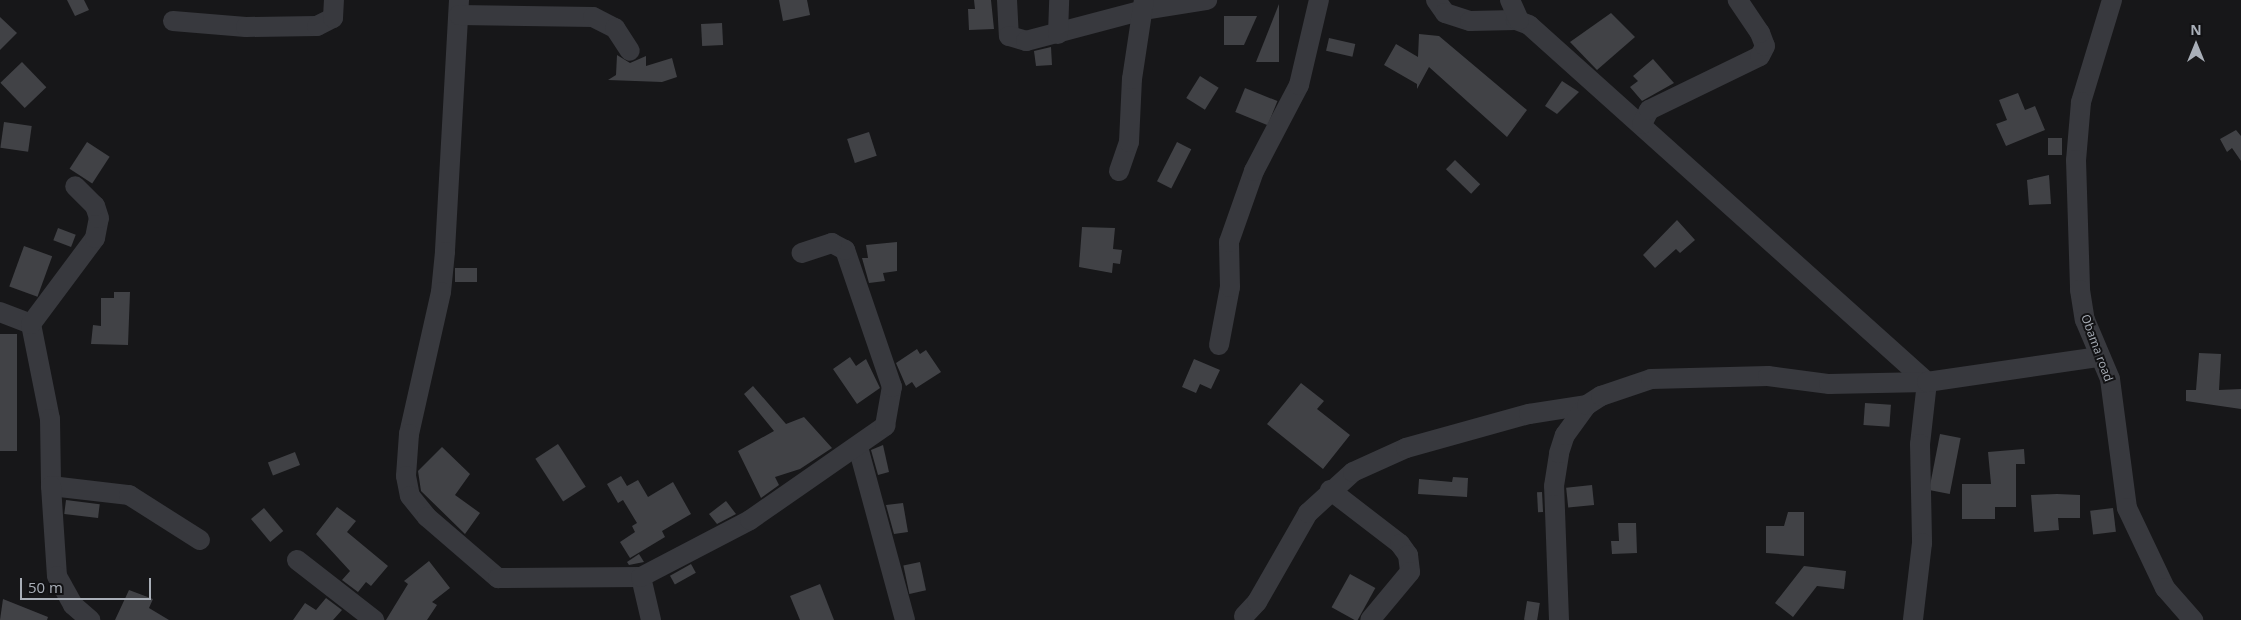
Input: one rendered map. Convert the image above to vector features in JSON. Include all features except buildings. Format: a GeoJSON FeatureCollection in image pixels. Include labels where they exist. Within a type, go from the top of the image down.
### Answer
{"type":"FeatureCollection","features":[{"type":"Feature","properties":{"kind":"street"},"geometry":{"type":"LineString","coordinates":[[173,21],[246,28],[317,26],[333,18],[334,0]]}},
{"type":"Feature","properties":{"kind":"street"},"geometry":{"type":"LineString","coordinates":[[1007,0],[1010,39],[1026,41],[1058,34],[1144,5],[1207,0]]}},
{"type":"Feature","properties":{"kind":"street"},"geometry":{"type":"LineString","coordinates":[[1058,34],[1059,0]]}},
{"type":"Feature","properties":{"kind":"street"},"geometry":{"type":"LineString","coordinates":[[1219,345],[1230,287],[1229,242],[1254,172],[1299,85],[1319,0]]}},
{"type":"Feature","properties":{"kind":"street"},"geometry":{"type":"LineString","coordinates":[[1436,0],[1445,13],[1470,21],[1519,20]]}},
{"type":"Feature","properties":{"kind":"street"},"geometry":{"type":"LineString","coordinates":[[1510,0],[1519,20],[1642,124],[1926,382]]}},
{"type":"Feature","properties":{"kind":"street"},"geometry":{"type":"LineString","coordinates":[[1642,124],[1649,110],[1760,56],[1765,46],[1760,33],[1738,0]]}},
{"type":"Feature","properties":{"kind":"street","name":"Obama road"},"geometry":{"type":"LineString","coordinates":[[2112,0],[2082,102],[2076,160],[2080,290],[2099,357],[2110,379],[2127,508],[2148,557],[2186,618]]}},
{"type":"Feature","properties":{"kind":"street"},"geometry":{"type":"LineString","coordinates":[[1119,171],[1129,142],[1144,5]]}},
{"type":"Feature","properties":{"kind":"street"},"geometry":{"type":"LineString","coordinates":[[630,51],[615,28],[594,17],[459,8],[442,284],[409,434],[406,476],[410,496],[427,517],[498,578],[641,577],[750,520],[858,447],[885,426],[892,388],[845,250],[832,243],[802,253]]}},
{"type":"Feature","properties":{"kind":"street"},"geometry":{"type":"LineString","coordinates":[[75,186],[95,206],[99,218],[96,238],[31,324],[50,419],[51,486],[57,576],[73,605],[90,620]]}},
{"type":"Feature","properties":{"kind":"street"},"geometry":{"type":"LineString","coordinates":[[0,312],[31,324]]}},
{"type":"Feature","properties":{"kind":"street"},"geometry":{"type":"LineString","coordinates":[[1244,616],[1267,586],[1299,526],[1330,490],[1353,472],[1406,448],[1529,414],[1587,405],[1625,385],[1651,379],[1768,376],[1828,384],[1926,382],[2099,357]]}},
{"type":"Feature","properties":{"kind":"street"},"geometry":{"type":"LineString","coordinates":[[1913,620],[1922,543],[1920,444],[1926,382]]}},
{"type":"Feature","properties":{"kind":"street"},"geometry":{"type":"LineString","coordinates":[[1559,620],[1555,472],[1565,435],[1587,405]]}},
{"type":"Feature","properties":{"kind":"street"},"geometry":{"type":"LineString","coordinates":[[858,447],[905,620]]}},
{"type":"Feature","properties":{"kind":"street"},"geometry":{"type":"LineString","coordinates":[[51,486],[129,495],[200,540]]}},
{"type":"Feature","properties":{"kind":"street"},"geometry":{"type":"LineString","coordinates":[[1330,490],[1400,544],[1408,556],[1410,572],[1370,620]]}},
{"type":"Feature","properties":{"kind":"street"},"geometry":{"type":"LineString","coordinates":[[297,560],[374,620]]}},
{"type":"Feature","properties":{"kind":"street"},"geometry":{"type":"LineString","coordinates":[[641,577],[651,620]]}}]}
